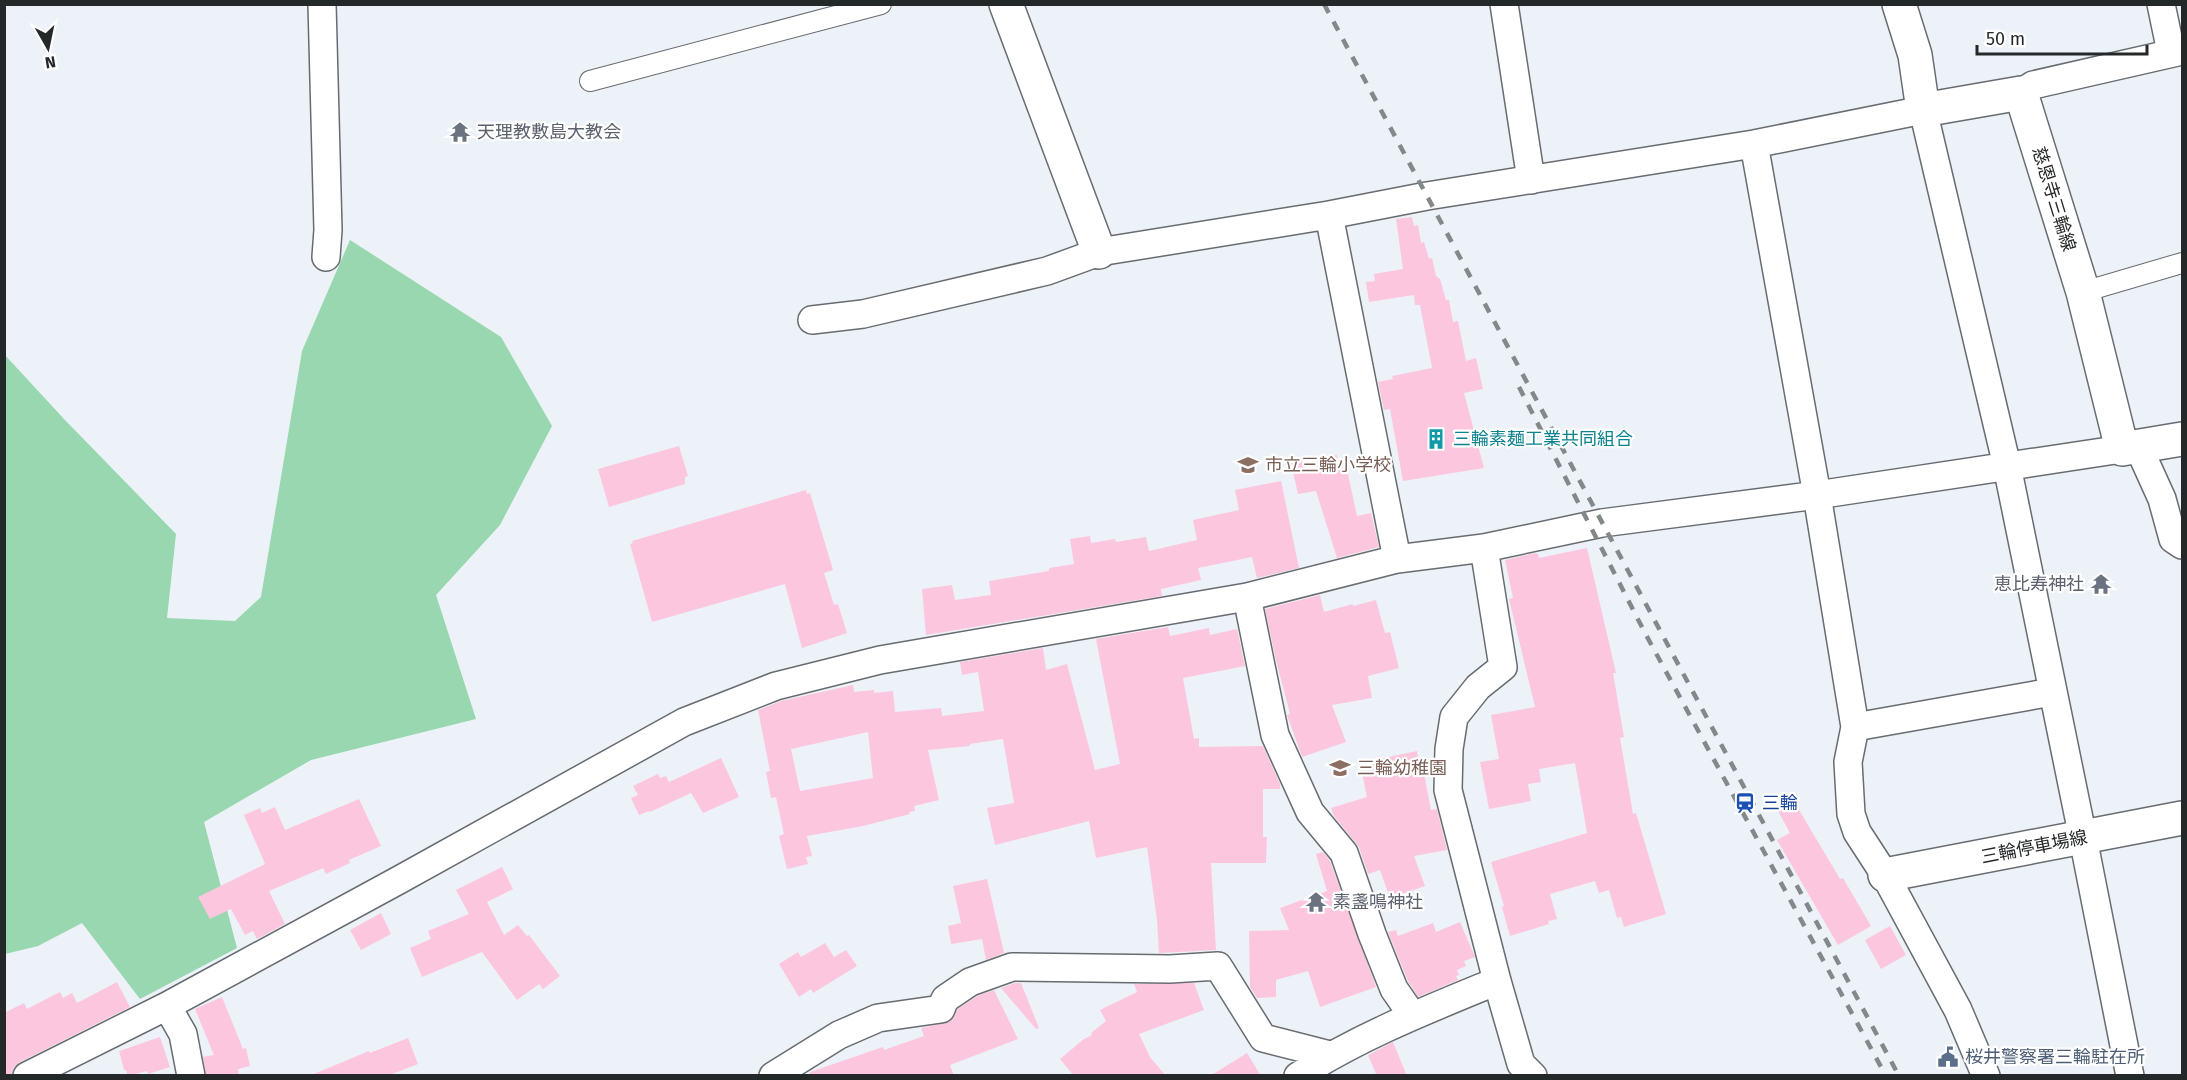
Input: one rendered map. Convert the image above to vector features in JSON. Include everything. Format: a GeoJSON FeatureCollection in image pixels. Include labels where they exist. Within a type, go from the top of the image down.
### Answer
{"type":"FeatureCollection","features":[{"type":"Feature","properties":{"kind":"main road"},"geometry":{"type":"LineString","coordinates":[[1006,4],[1099,252]]}},
{"type":"Feature","properties":{"kind":"main road"},"geometry":{"type":"LineString","coordinates":[[1899,4],[1915,55],[1923,110],[2021,93]]}},
{"type":"Feature","properties":{"kind":"main road","name":"慈恩寺三輪線"},"geometry":{"type":"LineString","coordinates":[[2021,93],[2130,447]]}},
{"type":"Feature","properties":{"kind":"main road"},"geometry":{"type":"LineString","coordinates":[[2130,447],[2182,439]]}},
{"type":"Feature","properties":{"kind":"main road","name":"三輪停車場線"},"geometry":{"type":"LineString","coordinates":[[1885,874],[2182,818]]}},
{"type":"Feature","properties":{"kind":"street"},"geometry":{"type":"LineString","coordinates":[[322,4],[328,230],[326,257]]}},
{"type":"Feature","properties":{"kind":"street"},"geometry":{"type":"LineString","coordinates":[[590,81],[881,4]]}},
{"type":"Feature","properties":{"kind":"street"},"geometry":{"type":"LineString","coordinates":[[1504,4],[1531,180]]}},
{"type":"Feature","properties":{"kind":"street"},"geometry":{"type":"LineString","coordinates":[[2021,93],[2032,85],[2177,52],[2161,4]]}},
{"type":"Feature","properties":{"kind":"street"},"geometry":{"type":"LineString","coordinates":[[812,320],[864,314],[1047,271],[1099,252],[1329,215],[1427,196],[1754,144],[1923,110],[2007,466],[2084,838],[2130,1076]]}},
{"type":"Feature","properties":{"kind":"street"},"geometry":{"type":"LineString","coordinates":[[1754,144],[1817,495],[1855,727],[1848,762],[1851,814],[1857,832],[1885,874],[1958,1010],[1986,1076]]}},
{"type":"Feature","properties":{"kind":"street"},"geometry":{"type":"LineString","coordinates":[[1329,215],[1397,559]]}},
{"type":"Feature","properties":{"kind":"street"},"geometry":{"type":"LineString","coordinates":[[2083,292],[2182,263]]}},
{"type":"Feature","properties":{"kind":"street"},"geometry":{"type":"LineString","coordinates":[[27,1076],[168,1006],[684,722],[776,686],[880,660],[1247,597],[1397,559],[1484,548],[1602,523],[1817,495],[2130,447],[2163,499],[2173,539],[2182,545]]}},
{"type":"Feature","properties":{"kind":"street"},"geometry":{"type":"LineString","coordinates":[[1484,548],[1503,667],[1478,687],[1454,717],[1449,749],[1448,790],[1497,981],[1521,1064],[1533,1076]]}},
{"type":"Feature","properties":{"kind":"street"},"geometry":{"type":"LineString","coordinates":[[1247,597],[1275,735],[1310,813],[1344,853],[1394,989],[1412,1015]]}},
{"type":"Feature","properties":{"kind":"street"},"geometry":{"type":"LineString","coordinates":[[1855,727],[2052,692]]}},
{"type":"Feature","properties":{"kind":"street"},"geometry":{"type":"LineString","coordinates":[[773,1076],[839,1035],[878,1018],[941,1009],[945,999],[970,982],[1012,967],[1170,969],[1218,966],[1263,1038],[1330,1055]]}},
{"type":"Feature","properties":{"kind":"street"},"geometry":{"type":"LineString","coordinates":[[1298,1076],[1330,1055],[1412,1015],[1497,981]]}},
{"type":"Feature","properties":{"kind":"street"},"geometry":{"type":"LineString","coordinates":[[168,1006],[183,1034],[191,1076]]}},
{"type":"Feature","properties":{"kind":"green space"},"geometry":{"type":"Polygon","coordinates":[[[350,240],[501,337],[552,426],[500,525],[436,595],[476,719],[311,760],[204,822],[237,948],[140,999],[82,923],[38,946],[5,954],[4,354],[176,534],[167,618],[235,621],[261,597],[302,351],[350,240]]]}},
{"type":"Feature","properties":{"kind":"building"},"geometry":{"type":"Polygon","coordinates":[[[1412,217],[1414,226],[1418,225],[1421,243],[1424,242],[1429,259],[1432,258],[1436,276],[1440,279],[1446,300],[1449,300],[1453,322],[1458,321],[1466,361],[1476,358],[1483,389],[1464,393],[1484,468],[1403,481],[1390,409],[1384,410],[1378,382],[1393,379],[1392,376],[1432,368],[1420,305],[1415,305],[1414,295],[1369,302],[1366,282],[1375,281],[1374,274],[1403,269],[1396,219],[1412,217]]]}},
{"type":"Feature","properties":{"kind":"building"},"geometry":{"type":"Polygon","coordinates":[[[679,446],[688,476],[685,477],[685,484],[609,507],[598,469],[679,446]]]}},
{"type":"Feature","properties":{"kind":"building"},"geometry":{"type":"Polygon","coordinates":[[[1337,455],[1338,462],[1345,460],[1357,516],[1371,513],[1379,547],[1337,558],[1316,491],[1298,494],[1291,463],[1337,455]]]}},
{"type":"Feature","properties":{"kind":"building"},"geometry":{"type":"Polygon","coordinates":[[[1281,481],[1299,568],[1257,578],[1252,557],[1198,568],[1201,580],[1161,589],[1162,596],[926,635],[922,589],[952,585],[955,600],[991,595],[989,581],[1049,571],[1049,568],[1074,564],[1070,539],[1090,536],[1091,543],[1146,537],[1149,551],[1197,540],[1193,520],[1239,510],[1235,490],[1281,481]]]}},
{"type":"Feature","properties":{"kind":"building"},"geometry":{"type":"Polygon","coordinates":[[[806,490],[807,494],[810,493],[833,570],[824,573],[834,605],[838,604],[847,633],[802,648],[785,584],[652,622],[630,544],[633,543],[632,541],[806,490]]]}},
{"type":"Feature","properties":{"kind":"building"},"geometry":{"type":"Polygon","coordinates":[[[1587,548],[1616,673],[1613,673],[1624,737],[1620,738],[1633,814],[1636,813],[1666,914],[1624,927],[1621,917],[1617,918],[1609,890],[1599,893],[1595,881],[1550,894],[1557,919],[1548,921],[1549,924],[1510,936],[1491,862],[1587,833],[1575,763],[1539,769],[1541,782],[1528,784],[1531,801],[1489,809],[1480,762],[1499,759],[1491,715],[1535,707],[1509,599],[1513,598],[1505,560],[1534,553],[1538,554],[1539,558],[1587,548]]]}},
{"type":"Feature","properties":{"kind":"building"},"geometry":{"type":"Polygon","coordinates":[[[1320,595],[1324,612],[1376,600],[1385,633],[1390,632],[1399,668],[1368,676],[1372,698],[1332,705],[1346,742],[1302,757],[1287,715],[1290,714],[1265,609],[1320,595]]]}},
{"type":"Feature","properties":{"kind":"building"},"geometry":{"type":"Polygon","coordinates":[[[1168,627],[1170,636],[1209,628],[1210,635],[1237,629],[1245,666],[1183,678],[1194,739],[1199,738],[1199,747],[1263,746],[1280,784],[1280,789],[1263,789],[1263,837],[1267,837],[1266,863],[1211,863],[1216,950],[1159,953],[1147,847],[1096,858],[1089,821],[995,845],[987,808],[1014,803],[1003,739],[970,744],[970,746],[928,750],[939,800],[914,806],[915,811],[909,812],[910,814],[863,826],[807,836],[812,856],[806,857],[808,864],[787,869],[779,836],[784,834],[776,797],[771,798],[766,772],[770,771],[758,710],[781,701],[853,685],[854,692],[893,691],[895,712],[941,708],[942,716],[984,711],[978,672],[962,675],[960,662],[1043,648],[1046,670],[1067,664],[1095,770],[1120,764],[1096,639],[1168,627]],[[868,732],[791,749],[800,791],[873,778],[868,732]]]}},
{"type":"Feature","properties":{"kind":"building"},"geometry":{"type":"Polygon","coordinates":[[[1417,751],[1431,810],[1437,809],[1447,850],[1414,856],[1425,886],[1390,898],[1380,870],[1368,874],[1359,847],[1334,816],[1331,808],[1367,797],[1360,763],[1417,751]]]}},
{"type":"Feature","properties":{"kind":"building"},"geometry":{"type":"Polygon","coordinates":[[[721,758],[739,797],[703,813],[691,793],[639,815],[631,798],[638,795],[633,786],[658,774],[660,778],[666,776],[669,782],[721,758]]]}},
{"type":"Feature","properties":{"kind":"building"},"geometry":{"type":"Polygon","coordinates":[[[359,799],[381,846],[349,860],[350,863],[326,874],[323,868],[269,891],[285,924],[257,939],[253,931],[245,935],[231,909],[210,919],[198,897],[265,864],[244,815],[260,808],[262,813],[275,807],[285,830],[359,799]]]}},
{"type":"Feature","properties":{"kind":"building"},"geometry":{"type":"Polygon","coordinates":[[[1795,803],[1871,926],[1838,945],[1777,840],[1790,833],[1778,811],[1795,803]]]}},
{"type":"Feature","properties":{"kind":"building"},"geometry":{"type":"Polygon","coordinates":[[[1323,852],[1330,861],[1376,987],[1320,1007],[1308,971],[1276,980],[1276,997],[1257,998],[1250,987],[1249,931],[1289,930],[1280,908],[1327,891],[1316,854],[1323,852]]]}},
{"type":"Feature","properties":{"kind":"building"},"geometry":{"type":"Polygon","coordinates":[[[502,867],[513,889],[487,902],[504,935],[518,925],[527,936],[529,935],[560,976],[543,989],[539,984],[517,1000],[482,952],[422,977],[410,948],[431,939],[428,931],[469,914],[456,890],[502,867]]]}},
{"type":"Feature","properties":{"kind":"building"},"geometry":{"type":"Polygon","coordinates":[[[987,879],[1004,953],[986,960],[982,939],[951,944],[948,926],[961,923],[953,886],[987,879]]]}},
{"type":"Feature","properties":{"kind":"building"},"geometry":{"type":"Polygon","coordinates":[[[381,913],[391,934],[361,950],[350,930],[381,913]]]}},
{"type":"Feature","properties":{"kind":"building"},"geometry":{"type":"Polygon","coordinates":[[[1460,922],[1475,957],[1464,961],[1466,966],[1457,970],[1458,980],[1418,997],[1408,981],[1388,932],[1396,930],[1398,936],[1433,923],[1436,932],[1460,922]]]}},
{"type":"Feature","properties":{"kind":"building"},"geometry":{"type":"Polygon","coordinates":[[[1890,926],[1906,955],[1881,969],[1865,940],[1890,926]]]}},
{"type":"Feature","properties":{"kind":"building"},"geometry":{"type":"Polygon","coordinates":[[[825,943],[834,957],[846,950],[857,966],[813,993],[811,989],[799,997],[779,964],[798,952],[801,957],[825,943]]]}},
{"type":"Feature","properties":{"kind":"building"},"geometry":{"type":"Polygon","coordinates":[[[117,982],[130,1007],[20,1062],[14,1067],[11,1075],[4,1076],[4,1013],[24,1003],[27,1009],[60,992],[63,998],[72,993],[77,1003],[117,982]]]}},
{"type":"Feature","properties":{"kind":"building"},"geometry":{"type":"Polygon","coordinates":[[[1021,983],[1039,1028],[1036,1029],[1001,988],[1021,983]]]}},
{"type":"Feature","properties":{"kind":"building"},"geometry":{"type":"Polygon","coordinates":[[[1194,983],[1204,1010],[1139,1034],[1150,1057],[1166,1076],[1074,1076],[1060,1059],[1092,1035],[1091,1033],[1106,1021],[1100,1010],[1137,992],[1134,984],[1194,983]]]}},
{"type":"Feature","properties":{"kind":"building"},"geometry":{"type":"Polygon","coordinates":[[[994,990],[1018,1039],[950,1065],[954,1076],[809,1076],[810,1072],[883,1047],[884,1050],[924,1036],[921,1028],[950,1022],[958,1009],[977,996],[994,990]]]}},
{"type":"Feature","properties":{"kind":"building"},"geometry":{"type":"Polygon","coordinates":[[[222,997],[243,1049],[246,1048],[250,1066],[238,1069],[239,1076],[206,1076],[203,1057],[214,1055],[195,1009],[222,997]]]}},
{"type":"Feature","properties":{"kind":"building"},"geometry":{"type":"Polygon","coordinates":[[[160,1037],[170,1067],[148,1074],[147,1071],[128,1076],[119,1051],[160,1037]]]}},
{"type":"Feature","properties":{"kind":"building"},"geometry":{"type":"Polygon","coordinates":[[[408,1038],[418,1064],[387,1076],[309,1076],[369,1051],[370,1053],[408,1038]]]}},
{"type":"Feature","properties":{"kind":"building"},"geometry":{"type":"Polygon","coordinates":[[[1393,1042],[1407,1076],[1377,1076],[1368,1055],[1393,1042]]]}},
{"type":"Feature","properties":{"kind":"building"},"geometry":{"type":"Polygon","coordinates":[[[1247,1053],[1261,1076],[1210,1076],[1247,1053]]]}},
{"type":"Feature","properties":{"kind":"railway"},"geometry":{"type":"LineString","coordinates":[[1324,4],[1899,1076]]}},
{"type":"Feature","properties":{"kind":"railway"},"geometry":{"type":"LineString","coordinates":[[1519,387],[1645,633],[1886,1076]]}},
{"type":"Feature","properties":{"kind":"place","name":"天理教敷島大教会"},"geometry":{"type":"Point","coordinates":[460,132]}},
{"type":"Feature","properties":{"kind":"place","name":"三輪素麺工業共同組合"},"geometry":{"type":"Point","coordinates":[1436,439]}},
{"type":"Feature","properties":{"kind":"place","name":"市立三輪小学校"},"geometry":{"type":"Point","coordinates":[1248,465]}},
{"type":"Feature","properties":{"kind":"place","name":"恵比寿神社"},"geometry":{"type":"Point","coordinates":[2101,584]}},
{"type":"Feature","properties":{"kind":"place","name":"三輪幼稚園"},"geometry":{"type":"Point","coordinates":[1340,768]}},
{"type":"Feature","properties":{"kind":"place","name":"三輪"},"geometry":{"type":"Point","coordinates":[1745,803]}},
{"type":"Feature","properties":{"kind":"place","name":"素盞鳴神社"},"geometry":{"type":"Point","coordinates":[1316,902]}},
{"type":"Feature","properties":{"kind":"place","name":"桜井警察署三輪駐在所"},"geometry":{"type":"Point","coordinates":[1948,1057]}}]}
